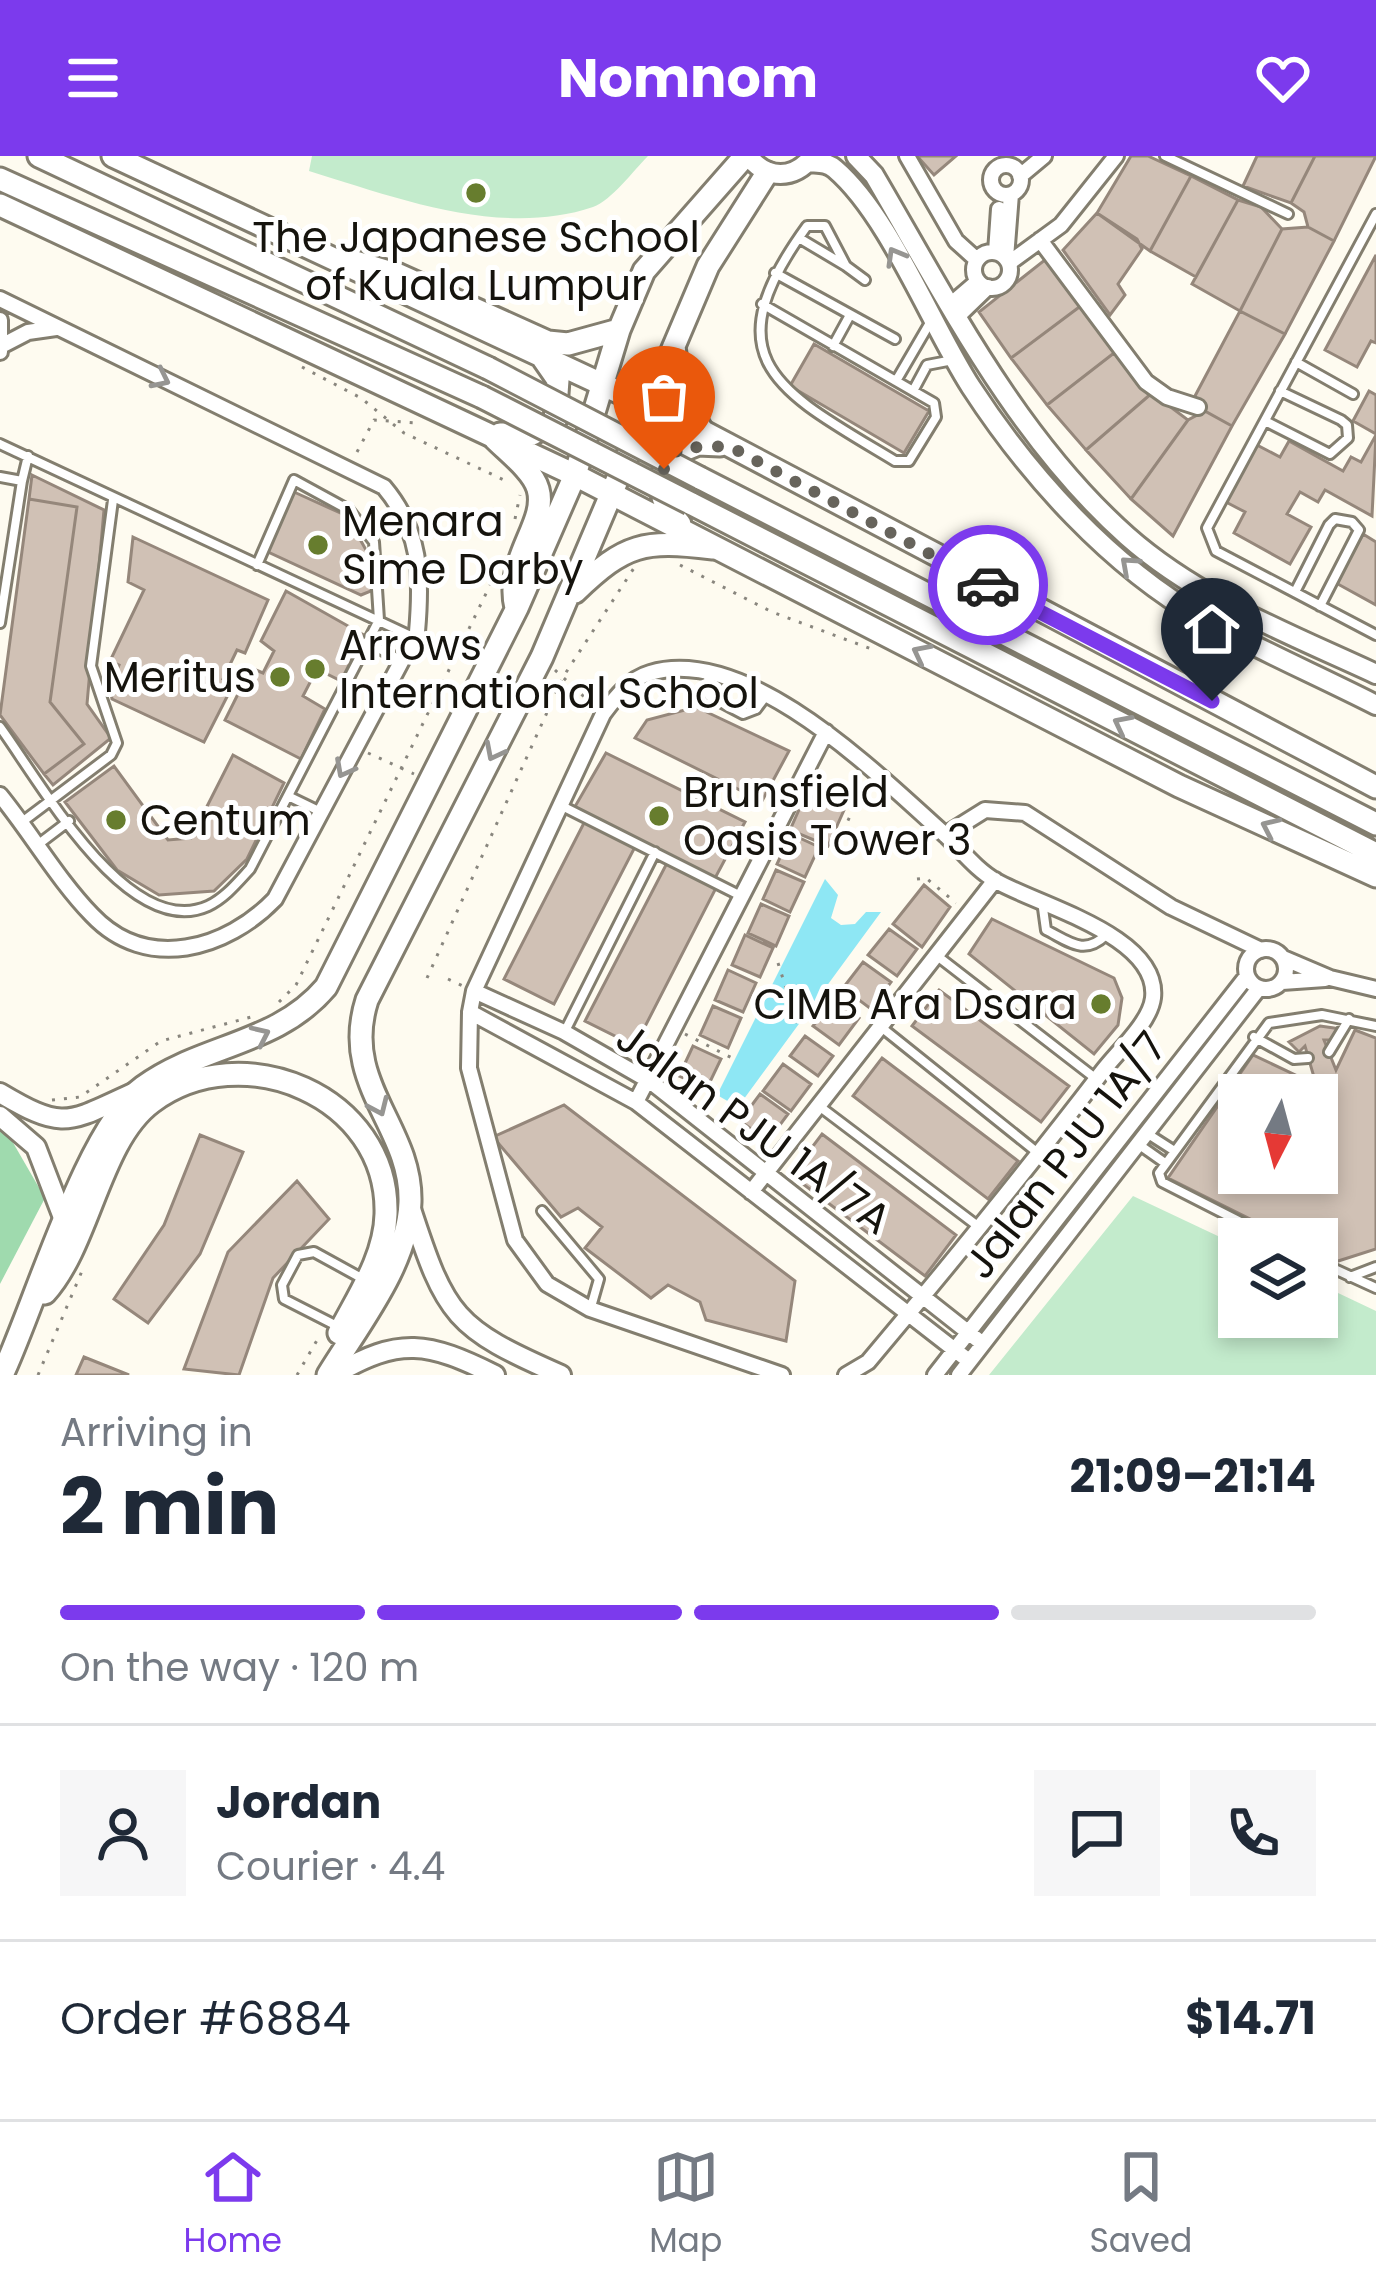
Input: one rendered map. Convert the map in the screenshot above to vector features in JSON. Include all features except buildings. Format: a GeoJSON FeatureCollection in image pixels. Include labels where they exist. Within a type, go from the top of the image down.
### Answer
{"type":"FeatureCollection","features":[{"type":"Feature","properties":{"kind":"main road"},"geometry":{"type":"LineString","coordinates":[[39,156],[488,368],[1376,824]]}},
{"type":"Feature","properties":{"kind":"main road"},"geometry":{"type":"LineString","coordinates":[[113,156],[702,431],[1376,787]]}},
{"type":"Feature","properties":{"kind":"main road"},"geometry":{"type":"LineString","coordinates":[[2,1375],[64,1220],[108,1132],[136,1091],[196,1058],[255,1040],[310,1005],[326,987],[517,608],[575,475],[619,330],[644,271],[663,244],[746,156]]}},
{"type":"Feature","properties":{"kind":"main road"},"geometry":{"type":"LineString","coordinates":[[331,1375],[388,1275],[410,1206],[405,1166],[363,1067],[362,1017],[542,657],[615,494],[673,339],[718,248],[767,173]]}},
{"type":"Feature","properties":{"kind":"main road"},"geometry":{"type":"LineString","coordinates":[[0,179],[482,397],[1376,854]]}},
{"type":"Feature","properties":{"kind":"main road"},"geometry":{"type":"LineString","coordinates":[[0,205],[615,494],[1179,786],[1376,876]]}},
{"type":"Feature","properties":{"kind":"main road"},"geometry":{"type":"LineString","coordinates":[[329,257],[362,261],[399,275],[548,342],[568,344],[619,330]]}},
{"type":"Feature","properties":{"kind":"main road"},"geometry":{"type":"LineString","coordinates":[[673,339],[679,387],[702,431]]}},
{"type":"Feature","properties":{"kind":"main road"},"geometry":{"type":"LineString","coordinates":[[490,434],[532,434],[555,421],[558,380],[541,356]]}},
{"type":"Feature","properties":{"kind":"main road"},"geometry":{"type":"LineString","coordinates":[[490,434],[534,481],[540,496],[511,579],[517,608]]}},
{"type":"Feature","properties":{"kind":"main road"},"geometry":{"type":"LineString","coordinates":[[689,533],[662,502],[659,484],[669,456],[698,444],[729,446]]}},
{"type":"Feature","properties":{"kind":"main road"},"geometry":{"type":"LineString","coordinates":[[568,599],[615,554],[634,547],[652,543],[719,548]]}},
{"type":"Feature","properties":{"kind":"main road"},"geometry":{"type":"LineString","coordinates":[[31,1305],[50,1290],[129,1130],[147,1106],[202,1074],[231,1070],[294,1084],[365,1139],[384,1184],[381,1245],[366,1280],[335,1325],[319,1375]]}},
{"type":"Feature","properties":{"kind":"street"},"geometry":{"type":"LineString","coordinates":[[746,156],[767,173],[790,174],[811,159],[834,168],[860,196],[1005,435],[1081,522],[1143,578],[1201,617],[1376,705]]}},
{"type":"Feature","properties":{"kind":"street"},"geometry":{"type":"LineString","coordinates":[[856,156],[874,176],[1001,390],[1127,536],[1231,607],[1376,674]]}},
{"type":"Feature","properties":{"kind":"street"},"geometry":{"type":"LineString","coordinates":[[907,156],[933,207],[956,241],[977,260],[983,284]]}},
{"type":"Feature","properties":{"kind":"street"},"geometry":{"type":"LineString","coordinates":[[953,311],[983,284],[1008,280],[1006,194],[1044,156]]}},
{"type":"Feature","properties":{"kind":"street"},"geometry":{"type":"LineString","coordinates":[[977,260],[1004,258],[1040,241],[1089,196],[1116,156]]}},
{"type":"Feature","properties":{"kind":"street"},"geometry":{"type":"LineString","coordinates":[[1006,194],[992,184],[994,162],[1011,166],[1021,176]]}},
{"type":"Feature","properties":{"kind":"street"},"geometry":{"type":"LineString","coordinates":[[1040,241],[1146,382],[1167,397],[1198,407]]}},
{"type":"Feature","properties":{"kind":"street"},"geometry":{"type":"LineString","coordinates":[[0,299],[384,487],[405,512],[415,538],[422,584],[414,638],[275,899],[248,927],[215,944],[177,949],[124,937],[93,917],[0,795]]}},
{"type":"Feature","properties":{"kind":"street"},"geometry":{"type":"LineString","coordinates":[[0,320],[0,349]]}},
{"type":"Feature","properties":{"kind":"street"},"geometry":{"type":"LineString","coordinates":[[0,349],[28,332],[56,328]]}},
{"type":"Feature","properties":{"kind":"street"},"geometry":{"type":"LineString","coordinates":[[1081,522],[1092,500]]}},
{"type":"Feature","properties":{"kind":"street"},"geometry":{"type":"LineString","coordinates":[[782,1375],[590,1309],[547,1284],[515,1240],[469,1068],[474,991],[602,713],[646,674],[709,671],[826,731],[995,880],[1106,935],[1147,964],[1153,998],[1096,1079],[924,1298],[868,1362],[846,1375]]}},
{"type":"Feature","properties":{"kind":"street"},"geometry":{"type":"LineString","coordinates":[[636,1102],[651,1082],[826,731]]}},
{"type":"Feature","properties":{"kind":"street"},"geometry":{"type":"LineString","coordinates":[[945,835],[985,810],[1025,813],[1172,907],[1330,978],[1376,988]]}},
{"type":"Feature","properties":{"kind":"street"},"geometry":{"type":"LineString","coordinates":[[751,1192],[995,880]]}},
{"type":"Feature","properties":{"kind":"street"},"geometry":{"type":"LineString","coordinates":[[1261,950],[1250,958],[1253,982],[1330,978]]}},
{"type":"Feature","properties":{"kind":"street"},"geometry":{"type":"LineString","coordinates":[[1282,982],[1283,958]]}},
{"type":"Feature","properties":{"kind":"street","name":"Jalan PJU 1A/7"},"geometry":{"type":"LineString","coordinates":[[959,1375],[1142,1138],[1253,982]]}},
{"type":"Feature","properties":{"kind":"street","name":"Jalan PJU 1A/7"},"geometry":{"type":"LineString","coordinates":[[935,1375],[1253,982]]}},
{"type":"Feature","properties":{"kind":"street","name":"Jalan PJU 1A/7A"},"geometry":{"type":"LineString","coordinates":[[474,991],[564,1032],[651,1082],[983,1344]]}},
{"type":"Feature","properties":{"kind":"street"},"geometry":{"type":"LineString","coordinates":[[470,1012],[636,1102],[969,1361]]}},
{"type":"Feature","properties":{"kind":"street"},"geometry":{"type":"LineString","coordinates":[[0,1093],[42,1118],[63,1120],[136,1091]]}},
{"type":"Feature","properties":{"kind":"street"},"geometry":{"type":"LineString","coordinates":[[0,1116],[36,1148],[64,1220]]}},
{"type":"Feature","properties":{"kind":"street"},"geometry":{"type":"LineString","coordinates":[[410,1206],[448,1307],[481,1337],[561,1375]]}},
{"type":"Feature","properties":{"kind":"street"},"geometry":{"type":"LineString","coordinates":[[331,1375],[362,1358],[407,1345],[460,1358],[495,1375]]}},
{"type":"Feature","properties":{"kind":"lane"},"geometry":{"type":"LineString","coordinates":[[1166,156],[1288,214]]}},
{"type":"Feature","properties":{"kind":"lane"},"geometry":{"type":"LineString","coordinates":[[1376,214],[1207,528],[1209,542],[1376,635]]}},
{"type":"Feature","properties":{"kind":"lane"},"geometry":{"type":"LineString","coordinates":[[762,304],[934,403],[938,413],[913,456],[901,463],[793,400],[759,343],[762,304],[775,273],[812,223],[826,226],[846,266]]}},
{"type":"Feature","properties":{"kind":"lane"},"geometry":{"type":"LineString","coordinates":[[799,238],[865,280]]}},
{"type":"Feature","properties":{"kind":"lane"},"geometry":{"type":"LineString","coordinates":[[775,273],[895,339]]}},
{"type":"Feature","properties":{"kind":"lane"},"geometry":{"type":"LineString","coordinates":[[833,346],[851,315]]}},
{"type":"Feature","properties":{"kind":"lane"},"geometry":{"type":"LineString","coordinates":[[896,381],[932,319]]}},
{"type":"Feature","properties":{"kind":"lane"},"geometry":{"type":"LineString","coordinates":[[913,391],[927,365],[955,359]]}},
{"type":"Feature","properties":{"kind":"lane"},"geometry":{"type":"LineString","coordinates":[[1296,362],[1353,394]]}},
{"type":"Feature","properties":{"kind":"lane"},"geometry":{"type":"LineString","coordinates":[[1264,421],[1330,454],[1348,438],[1347,424],[1280,391]]}},
{"type":"Feature","properties":{"kind":"lane"},"geometry":{"type":"LineString","coordinates":[[0,444],[414,638]]}},
{"type":"Feature","properties":{"kind":"lane"},"geometry":{"type":"LineString","coordinates":[[0,623],[28,456]]}},
{"type":"Feature","properties":{"kind":"lane"},"geometry":{"type":"LineString","coordinates":[[0,477],[22,482]]}},
{"type":"Feature","properties":{"kind":"lane"},"geometry":{"type":"LineString","coordinates":[[0,727],[101,864],[143,902],[203,908],[226,895],[250,869],[379,620],[374,542],[350,510],[294,480],[257,565]]}},
{"type":"Feature","properties":{"kind":"lane"},"geometry":{"type":"LineString","coordinates":[[22,822],[111,755],[117,743],[91,666],[113,500]]}},
{"type":"Feature","properties":{"kind":"lane"},"geometry":{"type":"LineString","coordinates":[[1295,592],[1329,525],[1335,519],[1352,522],[1359,530],[1320,606]]}},
{"type":"Feature","properties":{"kind":"lane"},"geometry":{"type":"LineString","coordinates":[[367,642],[402,661]]}},
{"type":"Feature","properties":{"kind":"lane"},"geometry":{"type":"LineString","coordinates":[[709,671],[709,696],[743,714],[756,710],[765,697]]}},
{"type":"Feature","properties":{"kind":"lane"},"geometry":{"type":"LineString","coordinates":[[288,796],[321,812]]}},
{"type":"Feature","properties":{"kind":"lane"},"geometry":{"type":"LineString","coordinates":[[559,805],[742,897]]}},
{"type":"Feature","properties":{"kind":"lane"},"geometry":{"type":"LineString","coordinates":[[40,843],[69,821]]}},
{"type":"Feature","properties":{"kind":"lane"},"geometry":{"type":"LineString","coordinates":[[564,1032],[655,852]]}},
{"type":"Feature","properties":{"kind":"lane"},"geometry":{"type":"LineString","coordinates":[[1042,901],[1046,930],[1082,948],[1094,947],[1106,935]]}},
{"type":"Feature","properties":{"kind":"lane"},"geometry":{"type":"LineString","coordinates":[[935,954],[1096,1079]]}},
{"type":"Feature","properties":{"kind":"lane"},"geometry":{"type":"LineString","coordinates":[[1233,1218],[1162,1182],[1159,1173],[1254,1037],[1283,1018],[1349,1018],[1376,1026]]}},
{"type":"Feature","properties":{"kind":"lane"},"geometry":{"type":"LineString","coordinates":[[1329,1052],[1349,1018]]}},
{"type":"Feature","properties":{"kind":"lane"},"geometry":{"type":"LineString","coordinates":[[880,1027],[1039,1154]]}},
{"type":"Feature","properties":{"kind":"lane"},"geometry":{"type":"LineString","coordinates":[[1254,1037],[1294,1059],[1308,1058]]}},
{"type":"Feature","properties":{"kind":"lane"},"geometry":{"type":"LineString","coordinates":[[819,1106],[981,1228]]}},
{"type":"Feature","properties":{"kind":"lane"},"geometry":{"type":"LineString","coordinates":[[1142,1138],[1173,1150]]}},
{"type":"Feature","properties":{"kind":"lane"},"geometry":{"type":"LineString","coordinates":[[1142,1138],[1165,1163]]}},
{"type":"Feature","properties":{"kind":"lane"},"geometry":{"type":"LineString","coordinates":[[542,1210],[598,1280],[590,1309]]}},
{"type":"Feature","properties":{"kind":"lane"},"geometry":{"type":"LineString","coordinates":[[335,1325],[280,1292],[298,1256],[314,1252],[366,1280]]}},
{"type":"Feature","properties":{"kind":"lane"},"geometry":{"type":"LineString","coordinates":[[1350,1277],[1376,1267]]}},
{"type":"Feature","properties":{"kind":"lane"},"geometry":{"type":"LineString","coordinates":[[1338,1271],[1376,1288]]}},
{"type":"Feature","properties":{"kind":"path"},"geometry":{"type":"LineString","coordinates":[[286,358],[361,398],[404,434],[504,480]]}},
{"type":"Feature","properties":{"kind":"path"},"geometry":{"type":"LineString","coordinates":[[357,452],[374,420],[419,423],[440,410]]}},
{"type":"Feature","properties":{"kind":"path"},"geometry":{"type":"LineString","coordinates":[[515,525],[518,496]]}},
{"type":"Feature","properties":{"kind":"path"},"geometry":{"type":"LineString","coordinates":[[428,978],[562,677],[634,567],[634,547]]}},
{"type":"Feature","properties":{"kind":"path"},"geometry":{"type":"LineString","coordinates":[[38,1096],[80,1096],[161,1041],[273,1009],[296,985],[498,570]]}},
{"type":"Feature","properties":{"kind":"path"},"geometry":{"type":"LineString","coordinates":[[542,657],[602,713]]}},
{"type":"Feature","properties":{"kind":"path"},"geometry":{"type":"LineString","coordinates":[[356,748],[430,780]]}},
{"type":"Feature","properties":{"kind":"path"},"geometry":{"type":"LineString","coordinates":[[802,777],[832,788],[854,808],[840,837]]}},
{"type":"Feature","properties":{"kind":"path"},"geometry":{"type":"LineString","coordinates":[[917,879],[926,878],[956,903]]}},
{"type":"Feature","properties":{"kind":"path"},"geometry":{"type":"LineString","coordinates":[[778,963],[800,1029]]}},
{"type":"Feature","properties":{"kind":"path"},"geometry":{"type":"LineString","coordinates":[[677,1030],[732,1058]]}},
{"type":"Feature","properties":{"kind":"path"},"geometry":{"type":"LineString","coordinates":[[38,1375],[87,1258]]}},
{"type":"Feature","properties":{"kind":"path"},"geometry":{"type":"LineString","coordinates":[[297,1375],[335,1325]]}},
{"type":"Feature","properties":{"kind":"green space","name":"The Japanese School of Kuala Lumpur"},"geometry":{"type":"Polygon","coordinates":[[[312,156],[648,156],[615,192],[593,207],[522,218],[449,211],[378,192],[309,171],[312,156]]]}},
{"type":"Feature","properties":{"kind":"green space"},"geometry":{"type":"Polygon","coordinates":[[[0,1130],[8,1134],[45,1198],[0,1284],[0,1130]]]}},
{"type":"Feature","properties":{"kind":"green space"},"geometry":{"type":"Polygon","coordinates":[[[1133,1196],[1218,1236],[1218,1338],[1338,1338],[1338,1293],[1376,1311],[1376,1375],[989,1375],[1133,1196]]]}},
{"type":"Feature","properties":{"kind":"water"},"geometry":{"type":"Polygon","coordinates":[[[825,879],[838,895],[831,918],[841,925],[855,924],[866,912],[881,912],[738,1107],[717,1095],[825,879]]]}},
{"type":"Feature","properties":{"kind":"way so far"},"geometry":{"type":"LineString","coordinates":[[664,469],[679,448],[729,446],[988,585]]}},
{"type":"Feature","properties":{"kind":"place","name":"The Japanese School of Kuala Lumpur"},"geometry":{"type":"Point","coordinates":[476,193]}},
{"type":"Feature","properties":{"kind":"place","name":"Menara Sime Darby"},"geometry":{"type":"Point","coordinates":[318,545]}},
{"type":"Feature","properties":{"kind":"place","name":"Arrows International School"},"geometry":{"type":"Point","coordinates":[315,669]}},
{"type":"Feature","properties":{"kind":"place","name":"Meritus"},"geometry":{"type":"Point","coordinates":[280,677]}},
{"type":"Feature","properties":{"kind":"place","name":"Brunsfield Oasis Tower 3"},"geometry":{"type":"Point","coordinates":[659,816]}},
{"type":"Feature","properties":{"kind":"place","name":"Centum"},"geometry":{"type":"Point","coordinates":[116,820]}},
{"type":"Feature","properties":{"kind":"place","name":"CIMB Ara Dsara"},"geometry":{"type":"Point","coordinates":[1101,1004]}},
{"type":"Feature","properties":{"kind":"route"},"geometry":{"type":"LineString","coordinates":[[988,585],[1212,701]]}}]}
